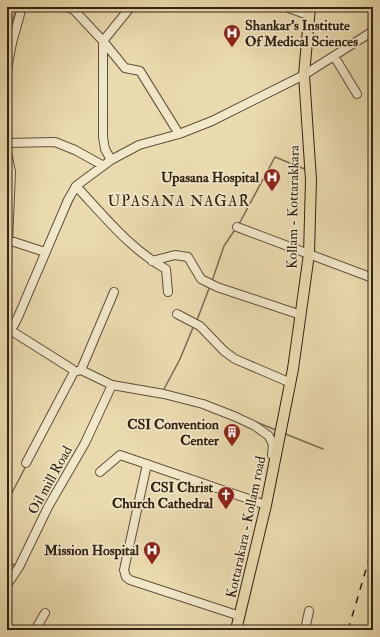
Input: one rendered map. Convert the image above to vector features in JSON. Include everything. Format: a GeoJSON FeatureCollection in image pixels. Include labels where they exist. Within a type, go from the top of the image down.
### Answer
{"type":"FeatureCollection","features":[{"type":"Feature","properties":{"kind":"main road","name":"Kollam - Kottarakkara"},"geometry":{"type":"LineString","coordinates":[[281,432],[301,315],[309,254],[311,180],[304,75],[309,11]]}},
{"type":"Feature","properties":{"kind":"main road","name":"Kottarakara - Kollam road"},"geometry":{"type":"LineString","coordinates":[[236,630],[266,505],[281,432]]}},
{"type":"Feature","properties":{"kind":"street"},"geometry":{"type":"LineString","coordinates":[[7,66],[9,42],[22,7]]}},
{"type":"Feature","properties":{"kind":"street"},"geometry":{"type":"LineString","coordinates":[[67,7],[74,10],[103,41],[125,68],[140,72],[180,134]]}},
{"type":"Feature","properties":{"kind":"street"},"geometry":{"type":"LineString","coordinates":[[286,7],[309,11]]}},
{"type":"Feature","properties":{"kind":"street"},"geometry":{"type":"LineString","coordinates":[[111,160],[105,149],[103,137],[103,41],[129,9]]}},
{"type":"Feature","properties":{"kind":"street"},"geometry":{"type":"LineString","coordinates":[[7,340],[8,333],[18,317],[60,215],[76,186],[102,165],[138,145],[180,134],[212,120],[304,75],[371,35]]}},
{"type":"Feature","properties":{"kind":"street"},"geometry":{"type":"LineString","coordinates":[[334,56],[357,94]]}},
{"type":"Feature","properties":{"kind":"street"},"geometry":{"type":"LineString","coordinates":[[7,143],[55,142],[102,165]]}},
{"type":"Feature","properties":{"kind":"street"},"geometry":{"type":"LineString","coordinates":[[7,152],[11,172],[8,242],[44,252]]}},
{"type":"Feature","properties":{"kind":"street"},"geometry":{"type":"LineString","coordinates":[[76,186],[112,225],[152,261],[166,269],[168,292]]}},
{"type":"Feature","properties":{"kind":"street"},"geometry":{"type":"LineString","coordinates":[[237,227],[370,277]]}},
{"type":"Feature","properties":{"kind":"street"},"geometry":{"type":"LineString","coordinates":[[152,261],[175,255],[188,257],[202,279],[217,286],[301,315]]}},
{"type":"Feature","properties":{"kind":"street"},"geometry":{"type":"LineString","coordinates":[[26,463],[77,371],[114,292]]}},
{"type":"Feature","properties":{"kind":"street"},"geometry":{"type":"LineString","coordinates":[[176,314],[200,326],[224,351],[235,359],[290,383]]}},
{"type":"Feature","properties":{"kind":"street"},"geometry":{"type":"LineString","coordinates":[[8,333],[77,371],[112,385],[164,394],[203,404],[255,426],[272,440],[274,466]]}},
{"type":"Feature","properties":{"kind":"street","name":"Oil mill Road"},"geometry":{"type":"LineString","coordinates":[[7,585],[19,567],[48,507],[85,443],[112,385]]}},
{"type":"Feature","properties":{"kind":"street"},"geometry":{"type":"LineString","coordinates":[[100,472],[120,455],[266,505]]}},
{"type":"Feature","properties":{"kind":"street"},"geometry":{"type":"LineString","coordinates":[[146,464],[124,570],[126,577],[130,580],[240,616]]}},
{"type":"Feature","properties":{"kind":"street"},"geometry":{"type":"LineString","coordinates":[[305,630],[309,611]]}},
{"type":"Feature","properties":{"kind":"street"},"geometry":{"type":"LineString","coordinates":[[35,630],[45,613]]}},
{"type":"Feature","properties":{"kind":"waterway"},"geometry":{"type":"LineString","coordinates":[[7,39],[17,7]]}},
{"type":"Feature","properties":{"kind":"waterway"},"geometry":{"type":"LineString","coordinates":[[239,224],[275,157],[307,170]]}},
{"type":"Feature","properties":{"kind":"waterway"},"geometry":{"type":"LineString","coordinates":[[69,208],[75,195]]}},
{"type":"Feature","properties":{"kind":"waterway"},"geometry":{"type":"LineString","coordinates":[[212,281],[224,246],[236,228]]}},
{"type":"Feature","properties":{"kind":"waterway"},"geometry":{"type":"LineString","coordinates":[[197,320],[210,286]]}},
{"type":"Feature","properties":{"kind":"waterway"},"geometry":{"type":"LineString","coordinates":[[163,391],[180,359],[194,325]]}},
{"type":"Feature","properties":{"kind":"waterway"},"geometry":{"type":"LineString","coordinates":[[256,422],[276,430]]}},
{"type":"Feature","properties":{"kind":"waterway"},"geometry":{"type":"LineString","coordinates":[[283,433],[323,449]]}},
{"type":"Feature","properties":{"kind":"waterway"},"geometry":{"type":"LineString","coordinates":[[7,502],[26,466]]}},
{"type":"Feature","properties":{"kind":"waterway"},"geometry":{"type":"LineString","coordinates":[[7,561],[16,566]]}},
{"type":"Feature","properties":{"kind":"railway"},"geometry":{"type":"LineString","coordinates":[[348,630],[373,546]]}},
{"type":"Feature","properties":{"kind":"place","name":"Shankar's Institute Of Medical Sciences"},"geometry":{"type":"Point","coordinates":[232,48]}},
{"type":"Feature","properties":{"kind":"place","name":"Upasana Hospital"},"geometry":{"type":"Point","coordinates":[272,192]}},
{"type":"Feature","properties":{"kind":"place","name":"CSI Convention Center"},"geometry":{"type":"Point","coordinates":[232,447]}},
{"type":"Feature","properties":{"kind":"place","name":"CSI Christ Church Cathedral"},"geometry":{"type":"Point","coordinates":[226,510]}},
{"type":"Feature","properties":{"kind":"place","name":"Mission Hospital"},"geometry":{"type":"Point","coordinates":[152,565]}},
{"type":"Feature","properties":{"kind":"district","name":"UPASANA NAGAR"},"geometry":{"type":"Point","coordinates":[179,201]}}]}
